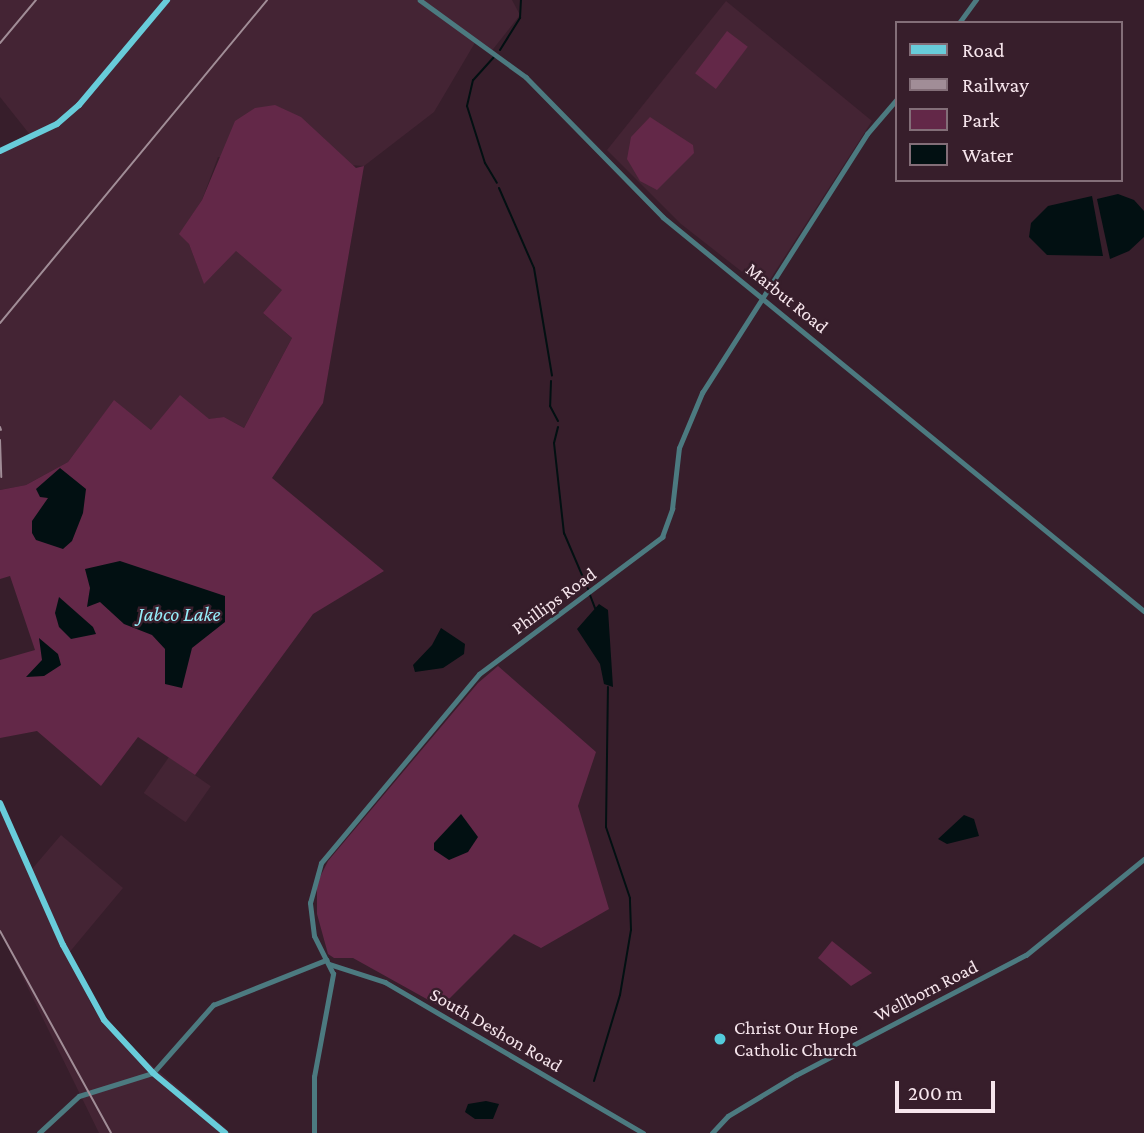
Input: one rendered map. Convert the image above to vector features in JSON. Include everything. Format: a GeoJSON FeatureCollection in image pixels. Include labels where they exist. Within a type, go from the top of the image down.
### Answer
{"type":"FeatureCollection","features":[{"type":"Feature","properties":{"kind":"main road"},"geometry":{"type":"LineString","coordinates":[[0,151],[57,124],[79,105],[167,0]]}},
{"type":"Feature","properties":{"kind":"main road"},"geometry":{"type":"LineString","coordinates":[[0,803],[63,945],[104,1020],[153,1073],[225,1133]]}},
{"type":"Feature","properties":{"kind":"street","name":"Marbut Road"},"geometry":{"type":"LineString","coordinates":[[420,0],[526,77],[632,189],[1144,611]]}},
{"type":"Feature","properties":{"kind":"street"},"geometry":{"type":"LineString","coordinates":[[960,21],[976,0]]}},
{"type":"Feature","properties":{"kind":"street","name":"Phillips Road"},"geometry":{"type":"LineString","coordinates":[[314,1133],[314,1077],[333,981],[328,962],[314,936],[310,903],[323,859],[479,674],[662,537],[672,509],[679,448],[691,417],[763,297],[867,134],[895,101]]}},
{"type":"Feature","properties":{"kind":"street","name":"Wellborn Road"},"geometry":{"type":"LineString","coordinates":[[712,1133],[728,1116],[805,1070],[1026,955],[1144,859]]}},
{"type":"Feature","properties":{"kind":"street"},"geometry":{"type":"LineString","coordinates":[[39,1133],[79,1096],[153,1073],[214,1005],[328,962]]}},
{"type":"Feature","properties":{"kind":"street","name":"South Deshon Road"},"geometry":{"type":"LineString","coordinates":[[328,962],[385,982],[643,1133]]}},
{"type":"Feature","properties":{"kind":"shaded area"},"geometry":{"type":"Polygon","coordinates":[[[0,0],[512,0],[520,15],[490,53],[476,41],[434,112],[364,166],[218,157],[202,200],[180,234],[189,244],[204,283],[235,250],[283,290],[263,313],[292,338],[244,428],[224,417],[151,430],[114,401],[68,462],[26,485],[0,490],[0,150],[31,136],[0,97],[0,0]]]}},
{"type":"Feature","properties":{"kind":"shaded area"},"geometry":{"type":"Polygon","coordinates":[[[726,1],[872,121],[764,289],[681,224],[607,150],[726,1]]]}},
{"type":"Feature","properties":{"kind":"shaded area"},"geometry":{"type":"Polygon","coordinates":[[[169,757],[211,786],[186,822],[144,793],[169,757]]]}},
{"type":"Feature","properties":{"kind":"shaded area"},"geometry":{"type":"Polygon","coordinates":[[[0,800],[32,869],[61,835],[123,888],[68,954],[93,1008],[114,1033],[231,1133],[99,1133],[0,931],[0,800]]]}},
{"type":"Feature","properties":{"kind":"green space"},"geometry":{"type":"Polygon","coordinates":[[[727,31],[748,47],[716,89],[695,73],[727,31]]]}},
{"type":"Feature","properties":{"kind":"green space"},"geometry":{"type":"Polygon","coordinates":[[[275,105],[301,117],[356,168],[364,166],[323,403],[272,478],[384,571],[313,614],[195,775],[138,737],[101,786],[37,731],[0,738],[0,660],[35,650],[10,576],[0,579],[0,490],[26,485],[68,462],[114,400],[151,430],[180,395],[209,419],[224,417],[244,428],[292,338],[263,313],[282,290],[236,251],[204,284],[189,244],[179,234],[202,200],[235,121],[255,108],[275,105]]]}},
{"type":"Feature","properties":{"kind":"green space"},"geometry":{"type":"Polygon","coordinates":[[[650,117],[693,145],[694,153],[657,190],[640,181],[627,159],[631,137],[650,117]]]}},
{"type":"Feature","properties":{"kind":"green space"},"geometry":{"type":"Polygon","coordinates":[[[498,666],[596,752],[578,806],[609,909],[541,948],[514,934],[441,1007],[353,958],[334,958],[328,954],[317,914],[317,883],[328,861],[478,683],[498,666]]]}},
{"type":"Feature","properties":{"kind":"green space"},"geometry":{"type":"Polygon","coordinates":[[[832,941],[872,973],[851,986],[818,958],[832,941]]]}},
{"type":"Feature","properties":{"kind":"water"},"geometry":{"type":"Polygon","coordinates":[[[1118,194],[1134,200],[1144,211],[1144,237],[1129,251],[1110,259],[1097,199],[1118,194]]]}},
{"type":"Feature","properties":{"kind":"water"},"geometry":{"type":"Polygon","coordinates":[[[1092,196],[1103,256],[1047,255],[1029,237],[1031,223],[1048,206],[1092,196]]]}},
{"type":"Feature","properties":{"kind":"water"},"geometry":{"type":"Polygon","coordinates":[[[60,468],[86,489],[83,513],[72,541],[63,549],[36,540],[32,533],[32,521],[48,498],[40,497],[36,489],[60,468]]]}},
{"type":"Feature","properties":{"kind":"water","name":"Jabco Lake"},"geometry":{"type":"Polygon","coordinates":[[[120,561],[225,596],[225,622],[192,648],[182,688],[165,684],[165,649],[152,635],[124,624],[100,602],[87,607],[90,588],[85,569],[120,561]]]}},
{"type":"Feature","properties":{"kind":"water"},"geometry":{"type":"Polygon","coordinates":[[[59,597],[93,627],[96,634],[71,639],[59,627],[55,613],[59,597]]]}},
{"type":"Feature","properties":{"kind":"water"},"geometry":{"type":"Polygon","coordinates":[[[599,604],[608,610],[613,687],[604,684],[600,664],[577,629],[599,604]]]}},
{"type":"Feature","properties":{"kind":"water"},"geometry":{"type":"Polygon","coordinates":[[[441,628],[465,644],[464,654],[443,668],[415,672],[413,665],[432,645],[441,628]]]}},
{"type":"Feature","properties":{"kind":"water"},"geometry":{"type":"Polygon","coordinates":[[[39,638],[58,654],[61,665],[44,676],[26,677],[42,660],[39,638]]]}},
{"type":"Feature","properties":{"kind":"water"},"geometry":{"type":"Polygon","coordinates":[[[461,814],[478,837],[468,852],[449,860],[434,850],[434,843],[461,814]]]}},
{"type":"Feature","properties":{"kind":"water"},"geometry":{"type":"Polygon","coordinates":[[[964,815],[974,819],[979,836],[947,844],[938,839],[964,815]]]}},
{"type":"Feature","properties":{"kind":"water"},"geometry":{"type":"Polygon","coordinates":[[[486,1101],[499,1104],[493,1119],[475,1119],[465,1112],[468,1104],[486,1101]]]}},
{"type":"Feature","properties":{"kind":"waterway"},"geometry":{"type":"LineString","coordinates":[[500,50],[520,18],[521,0]]}},
{"type":"Feature","properties":{"kind":"waterway"},"geometry":{"type":"LineString","coordinates":[[494,57],[473,80],[467,106],[485,163],[497,183]]}},
{"type":"Feature","properties":{"kind":"waterway"},"geometry":{"type":"LineString","coordinates":[[499,188],[534,268],[552,376]]}},
{"type":"Feature","properties":{"kind":"waterway"},"geometry":{"type":"LineString","coordinates":[[551,381],[550,406],[558,421]]}},
{"type":"Feature","properties":{"kind":"waterway"},"geometry":{"type":"LineString","coordinates":[[558,427],[554,443],[564,533],[588,589]]}},
{"type":"Feature","properties":{"kind":"waterway"},"geometry":{"type":"LineString","coordinates":[[590,595],[595,608]]}},
{"type":"Feature","properties":{"kind":"waterway"},"geometry":{"type":"LineString","coordinates":[[594,1081],[620,995],[631,930],[630,898],[606,827],[608,687]]}},
{"type":"Feature","properties":{"kind":"railway"},"geometry":{"type":"LineString","coordinates":[[0,43],[36,0]]}},
{"type":"Feature","properties":{"kind":"railway"},"geometry":{"type":"LineString","coordinates":[[0,323],[267,0]]}},
{"type":"Feature","properties":{"kind":"railway"},"geometry":{"type":"LineString","coordinates":[[0,440],[1,477]]}},
{"type":"Feature","properties":{"kind":"railway"},"geometry":{"type":"LineString","coordinates":[[0,931],[111,1133]]}},
{"type":"Feature","properties":{"kind":"place","name":"Christ Our Hope Catholic Church"},"geometry":{"type":"Point","coordinates":[720,1039]}}]}
